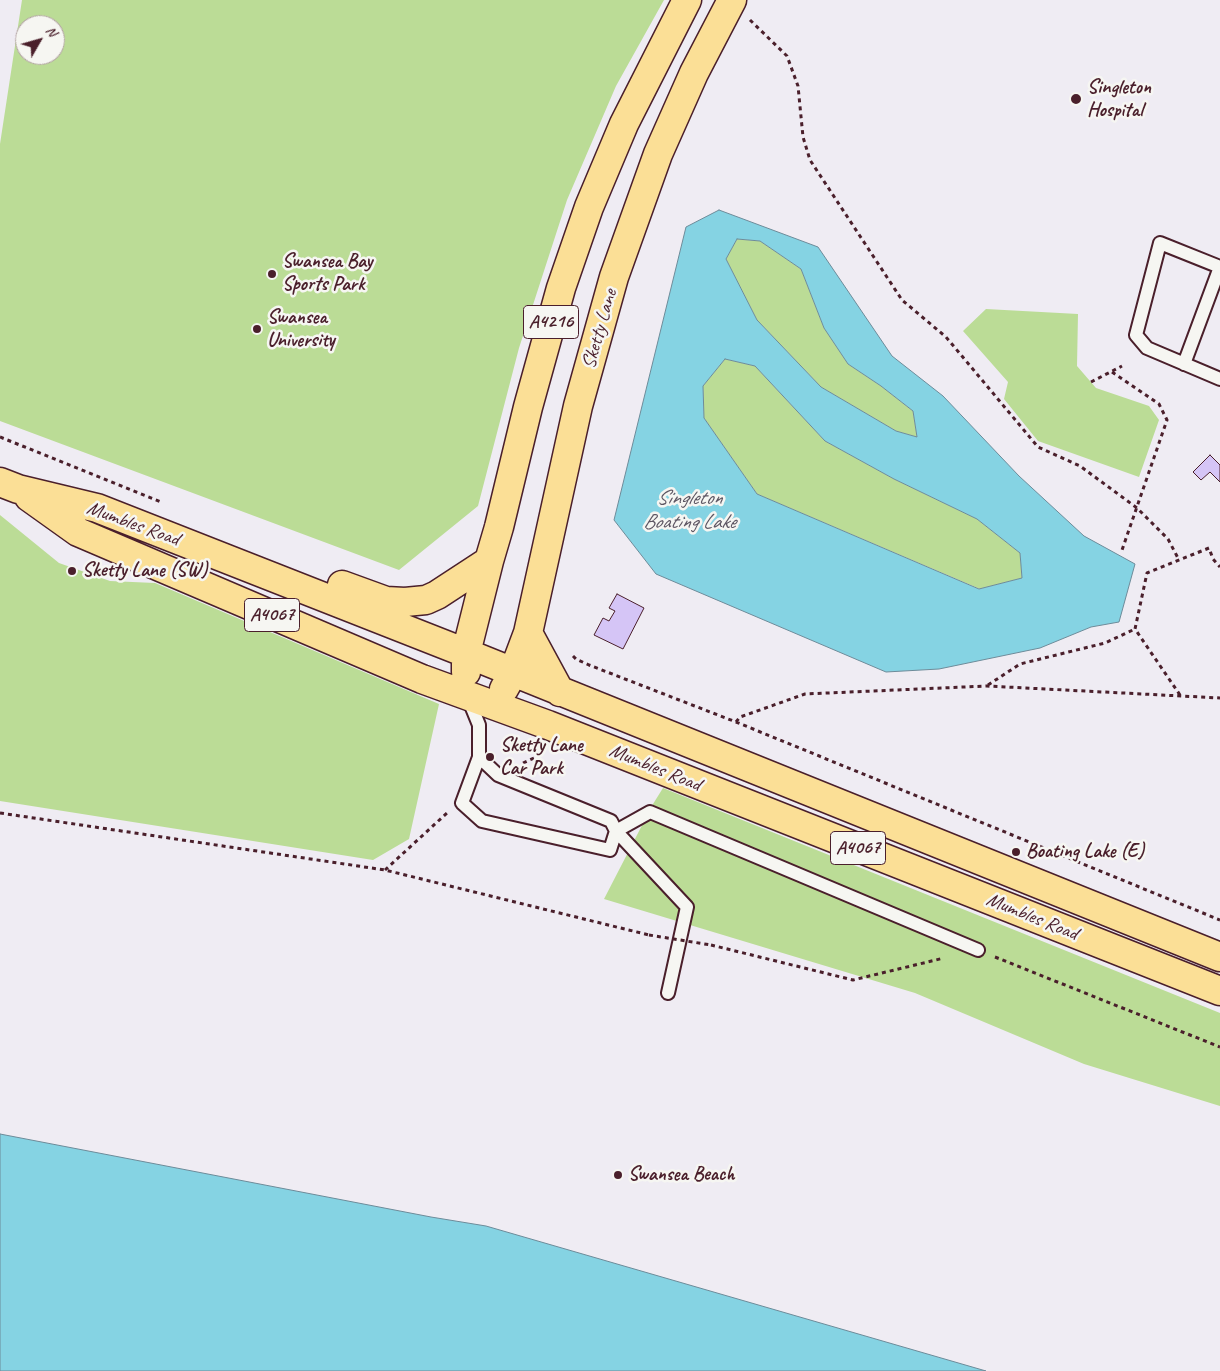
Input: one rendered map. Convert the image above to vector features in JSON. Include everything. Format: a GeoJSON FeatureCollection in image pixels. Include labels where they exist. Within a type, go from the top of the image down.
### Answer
{"type":"FeatureCollection","features":[{"type":"Feature","properties":{"kind":"main road","name":"A4216"},"geometry":{"type":"LineString","coordinates":[[466,653],[560,288],[586,216],[624,124],[687,0]]}},
{"type":"Feature","properties":{"kind":"main road","name":"Sketty Lane"},"geometry":{"type":"LineString","coordinates":[[487,716],[513,673],[528,633],[578,406],[614,277],[658,154],[694,73],[739,8]]}},
{"type":"Feature","properties":{"kind":"main road","name":"A4067"},"geometry":{"type":"LineString","coordinates":[[9,486],[104,491],[386,601],[426,600],[437,596],[489,561]]}},
{"type":"Feature","properties":{"kind":"main road","name":"Mumbles Road"},"geometry":{"type":"LineString","coordinates":[[9,486],[97,508],[466,653],[1220,957]]}},
{"type":"Feature","properties":{"kind":"main road","name":"Mumbles Road"},"geometry":{"type":"LineString","coordinates":[[9,486],[78,532],[405,672],[466,694],[487,716],[548,725],[1220,991]]}},
{"type":"Feature","properties":{"kind":"main road"},"geometry":{"type":"LineString","coordinates":[[528,633],[560,692]]}},
{"type":"Feature","properties":{"kind":"main road"},"geometry":{"type":"LineString","coordinates":[[466,653],[466,694]]}},
{"type":"Feature","properties":{"kind":"lane"},"geometry":{"type":"LineString","coordinates":[[1184,364],[1220,267],[1160,242],[1136,335],[1147,348],[1220,380]]}},
{"type":"Feature","properties":{"kind":"lane"},"geometry":{"type":"LineString","coordinates":[[487,716],[479,757],[462,802],[482,821],[610,850],[616,831],[650,812],[978,950]]}},
{"type":"Feature","properties":{"kind":"lane"},"geometry":{"type":"LineString","coordinates":[[479,757],[498,775],[611,821],[616,831],[687,907],[668,993]]}},
{"type":"Feature","properties":{"kind":"path"},"geometry":{"type":"LineString","coordinates":[[739,8],[787,56],[798,86],[803,138],[810,160],[902,300],[946,337],[1038,447],[1080,466],[1137,508],[1168,539],[1179,560]]}},
{"type":"Feature","properties":{"kind":"path"},"geometry":{"type":"LineString","coordinates":[[1091,382],[1122,366]]}},
{"type":"Feature","properties":{"kind":"path"},"geometry":{"type":"LineString","coordinates":[[1112,372],[1158,404],[1167,420],[1122,550]]}},
{"type":"Feature","properties":{"kind":"path"},"geometry":{"type":"LineString","coordinates":[[1180,696],[1135,629],[1147,573],[1209,548],[1213,559],[1220,566]]}},
{"type":"Feature","properties":{"kind":"path"},"geometry":{"type":"LineString","coordinates":[[987,686],[1020,664],[1105,643],[1135,629]]}},
{"type":"Feature","properties":{"kind":"path"},"geometry":{"type":"LineString","coordinates":[[571,653],[576,659],[590,665],[736,722],[1220,920]]}},
{"type":"Feature","properties":{"kind":"path"},"geometry":{"type":"LineString","coordinates":[[736,722],[740,717],[805,694],[987,686],[1220,698]]}},
{"type":"Feature","properties":{"kind":"path"},"geometry":{"type":"LineString","coordinates":[[0,813],[385,870],[649,935],[711,945],[854,980],[978,950],[1220,1047]]}},
{"type":"Feature","properties":{"kind":"green space","name":"Swansea Bay Sports Park"},"geometry":{"type":"Polygon","coordinates":[[[22,0],[664,0],[616,86],[567,200],[519,348],[478,506],[399,570],[0,421],[0,144],[15,46],[15,65],[65,65],[65,15],[20,15],[22,0]]]}},
{"type":"Feature","properties":{"kind":"green space"},"geometry":{"type":"Polygon","coordinates":[[[737,239],[760,241],[801,269],[824,328],[848,364],[881,386],[913,411],[917,437],[896,431],[821,387],[757,320],[726,259],[737,239]]]}},
{"type":"Feature","properties":{"kind":"green space"},"geometry":{"type":"Polygon","coordinates":[[[986,309],[1078,314],[1077,366],[1096,388],[1149,406],[1159,420],[1139,477],[1038,441],[1004,399],[1008,382],[963,331],[986,309]]]}},
{"type":"Feature","properties":{"kind":"green space"},"geometry":{"type":"Polygon","coordinates":[[[725,359],[755,366],[825,441],[894,479],[977,519],[1020,553],[1022,578],[980,589],[757,494],[704,418],[703,386],[725,359]]]}},
{"type":"Feature","properties":{"kind":"green space"},"geometry":{"type":"Polygon","coordinates":[[[0,515],[59,563],[110,581],[155,583],[439,704],[409,839],[373,860],[0,801],[0,515]]]}},
{"type":"Feature","properties":{"kind":"green space"},"geometry":{"type":"Polygon","coordinates":[[[663,788],[1220,1013],[1220,1106],[1084,1064],[915,993],[604,899],[663,788]]]}},
{"type":"Feature","properties":{"kind":"water","name":"Singleton Boating Lake"},"geometry":{"type":"Polygon","coordinates":[[[719,210],[818,247],[892,356],[943,396],[1019,476],[1084,536],[1135,564],[1119,622],[1091,627],[1040,648],[939,669],[886,672],[656,574],[614,520],[686,227],[719,210]],[[737,239],[726,259],[757,320],[821,387],[896,431],[917,437],[913,411],[881,386],[848,364],[824,328],[801,269],[760,241],[737,239]],[[725,359],[703,386],[704,418],[757,494],[979,589],[1022,578],[1020,553],[977,519],[894,479],[825,441],[755,366],[725,359]]]}},
{"type":"Feature","properties":{"kind":"water"},"geometry":{"type":"Polygon","coordinates":[[[0,1134],[486,1226],[986,1371],[0,1371],[0,1134]]]}},
{"type":"Feature","properties":{"kind":"building"},"geometry":{"type":"Polygon","coordinates":[[[1210,455],[1220,465],[1220,482],[1210,472],[1201,480],[1193,472],[1210,455]]]}},
{"type":"Feature","properties":{"kind":"building"},"geometry":{"type":"Polygon","coordinates":[[[617,594],[644,608],[623,649],[594,635],[603,618],[609,621],[615,611],[609,608],[617,594]]]}},
{"type":"Feature","properties":{"kind":"place","name":"Singleton Hospital"},"geometry":{"type":"Point","coordinates":[1076,99]}},
{"type":"Feature","properties":{"kind":"place","name":"Swansea Bay Sports Park"},"geometry":{"type":"Point","coordinates":[272,274]}},
{"type":"Feature","properties":{"kind":"place","name":"Swansea University"},"geometry":{"type":"Point","coordinates":[257,329]}},
{"type":"Feature","properties":{"kind":"place","name":"Sketty Lane (SW)"},"geometry":{"type":"Point","coordinates":[72,571]}},
{"type":"Feature","properties":{"kind":"place","name":"Sketty Lane Car Park"},"geometry":{"type":"Point","coordinates":[490,757]}},
{"type":"Feature","properties":{"kind":"place","name":"Boating Lake (E)"},"geometry":{"type":"Point","coordinates":[1016,852]}},
{"type":"Feature","properties":{"kind":"place","name":"Swansea Beach"},"geometry":{"type":"Point","coordinates":[618,1175]}}]}
